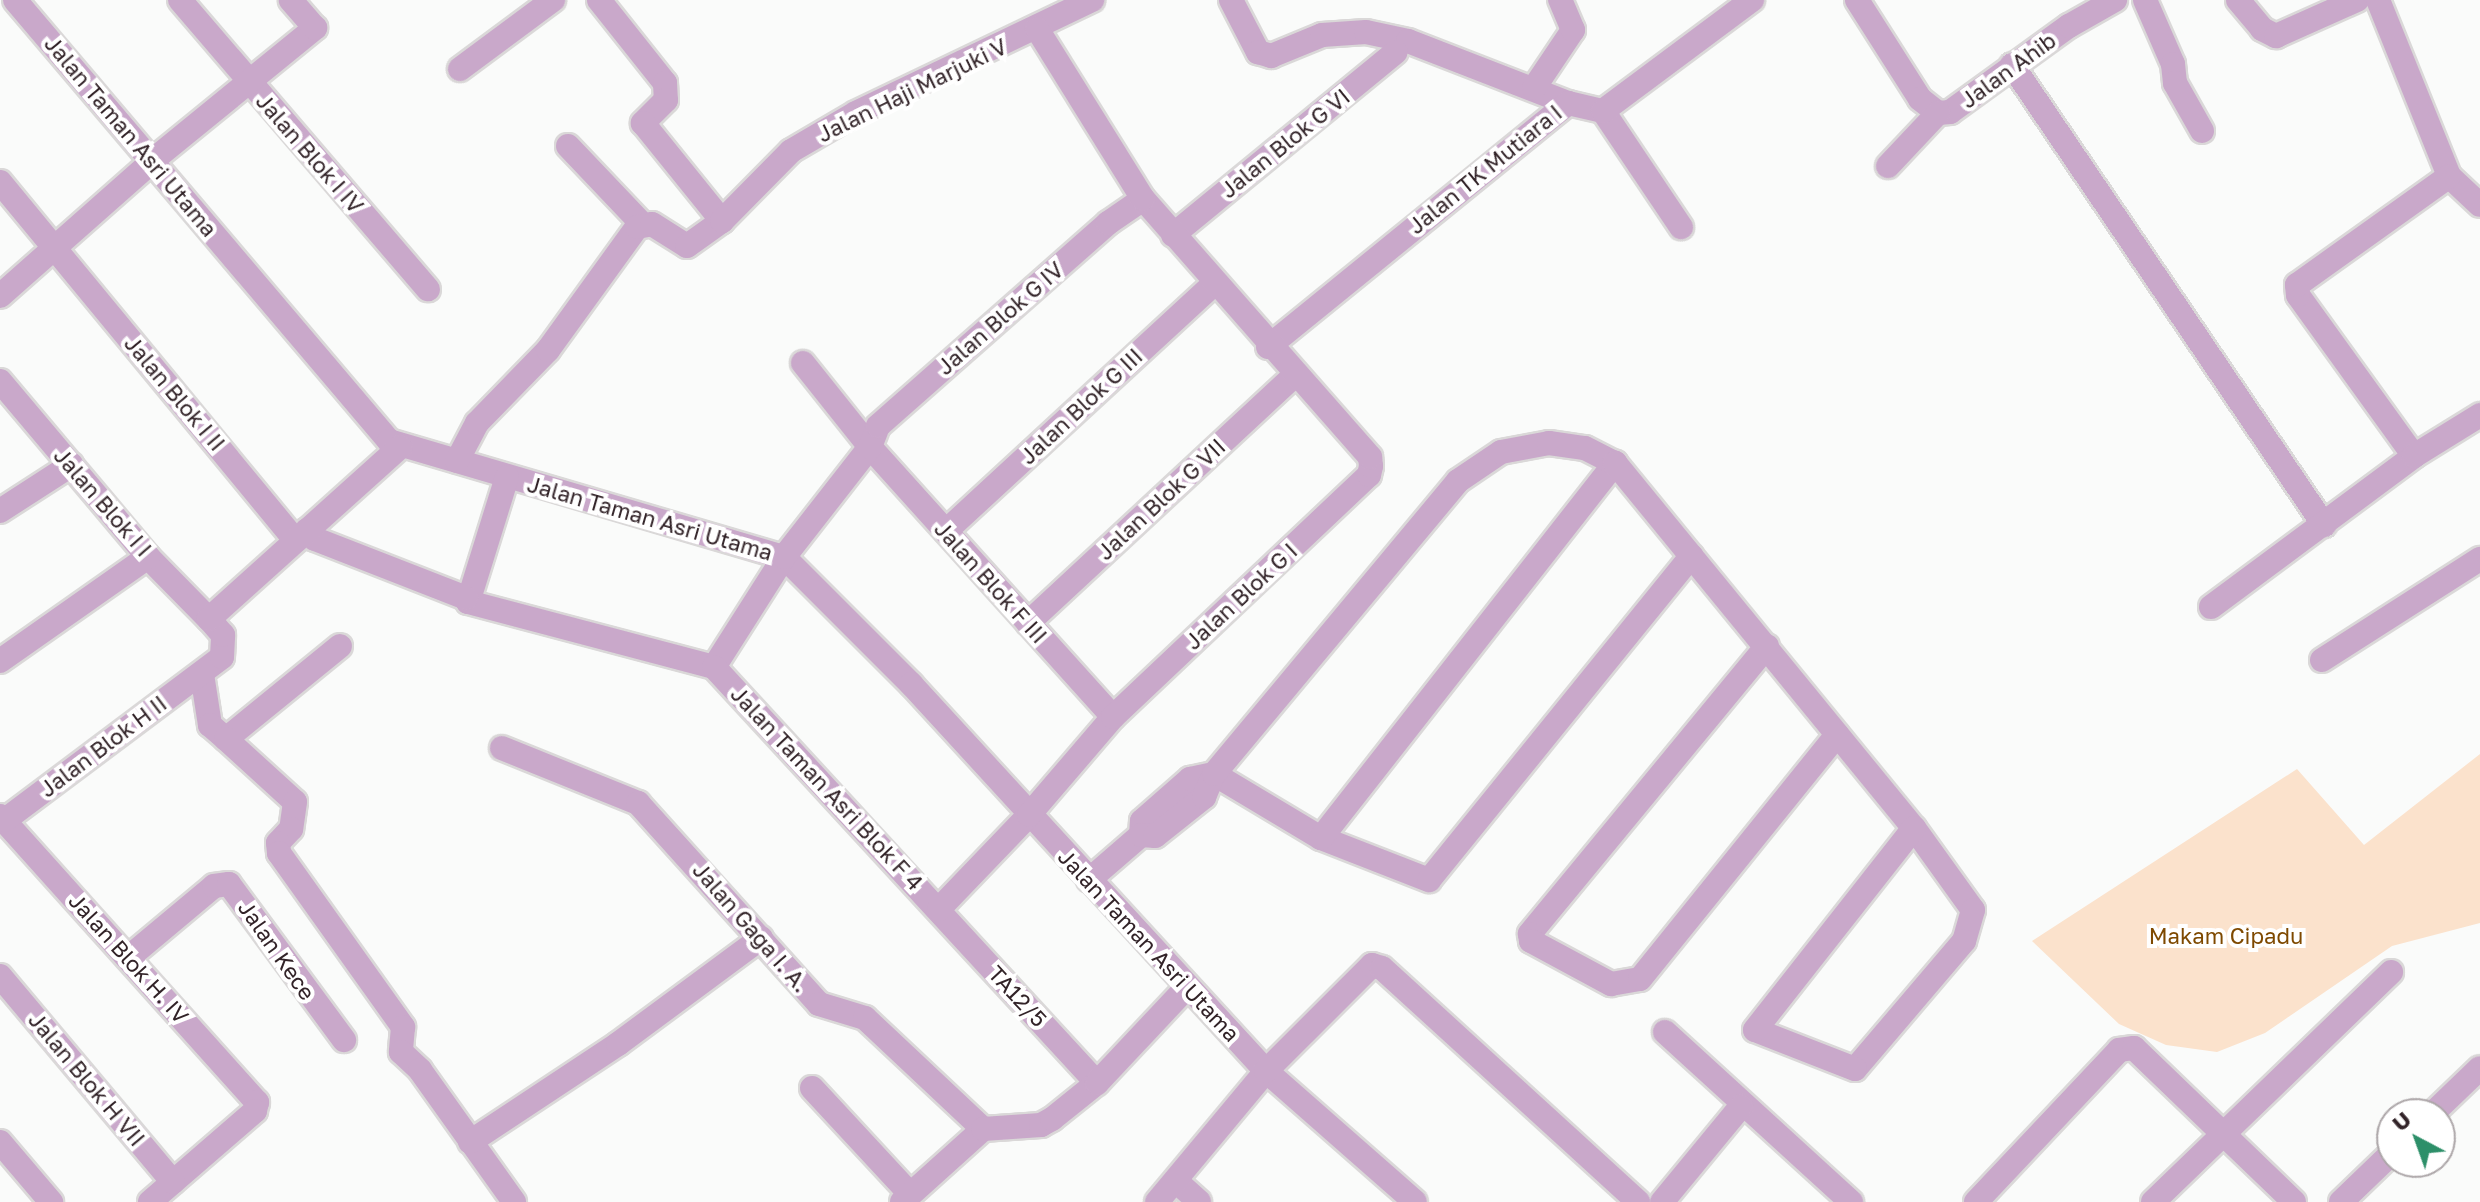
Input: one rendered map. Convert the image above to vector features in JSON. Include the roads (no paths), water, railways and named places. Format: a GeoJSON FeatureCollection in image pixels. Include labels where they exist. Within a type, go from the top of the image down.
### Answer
{"type":"FeatureCollection","features":[{"type":"Feature","properties":{"kind":"street","name":"Jalan Taman Asri Utama"},"geometry":{"type":"LineString","coordinates":[[15,0],[389,441],[400,447],[507,477],[791,548],[1035,822],[1266,1071],[1415,1202]]}},
{"type":"Feature","properties":{"kind":"street"},"geometry":{"type":"LineString","coordinates":[[0,296],[53,247],[248,82],[180,0]]}},
{"type":"Feature","properties":{"kind":"street","name":"Jalan Blok I IV"},"geometry":{"type":"LineString","coordinates":[[291,0],[315,28],[248,82],[428,289]]}},
{"type":"Feature","properties":{"kind":"street"},"geometry":{"type":"LineString","coordinates":[[460,69],[553,0]]}},
{"type":"Feature","properties":{"kind":"street"},"geometry":{"type":"LineString","coordinates":[[599,0],[665,83],[666,100],[643,123],[722,221]]}},
{"type":"Feature","properties":{"kind":"street","name":"Jalan Haji Marjuki V"},"geometry":{"type":"LineString","coordinates":[[642,224],[652,224],[687,246],[722,221],[791,151],[856,113],[1037,29],[1092,0]]}},
{"type":"Feature","properties":{"kind":"street"},"geometry":{"type":"LineString","coordinates":[[1231,0],[1251,47],[1271,56],[1322,35],[1366,32],[1408,41],[1568,103]]}},
{"type":"Feature","properties":{"kind":"street"},"geometry":{"type":"LineString","coordinates":[[1534,88],[1573,30],[1560,0]]}},
{"type":"Feature","properties":{"kind":"street"},"geometry":{"type":"LineString","coordinates":[[1681,227],[1603,111],[1752,0]]}},
{"type":"Feature","properties":{"kind":"street","name":"Jalan Ahib"},"geometry":{"type":"LineString","coordinates":[[1857,0],[1920,99],[1938,113],[1950,112],[2012,65],[2113,0]]}},
{"type":"Feature","properties":{"kind":"street"},"geometry":{"type":"LineString","coordinates":[[2145,0],[2173,64],[2175,83],[2202,131]]}},
{"type":"Feature","properties":{"kind":"street"},"geometry":{"type":"LineString","coordinates":[[2238,0],[2262,29],[2276,36],[2357,0]]}},
{"type":"Feature","properties":{"kind":"street"},"geometry":{"type":"LineString","coordinates":[[2378,0],[2449,176],[2480,205]]}},
{"type":"Feature","properties":{"kind":"street"},"geometry":{"type":"LineString","coordinates":[[1037,29],[1143,199],[1295,375]]}},
{"type":"Feature","properties":{"kind":"street","name":"Jalan Blok G VI"},"geometry":{"type":"LineString","coordinates":[[1173,235],[1396,52]]}},
{"type":"Feature","properties":{"kind":"street"},"geometry":{"type":"LineString","coordinates":[[2012,65],[2324,525]]}},
{"type":"Feature","properties":{"kind":"street","name":"Jalan TK Mutiara I"},"geometry":{"type":"LineString","coordinates":[[1268,347],[1568,103],[1603,111]]}},
{"type":"Feature","properties":{"kind":"street"},"geometry":{"type":"LineString","coordinates":[[1888,166],[1938,113]]}},
{"type":"Feature","properties":{"kind":"street"},"geometry":{"type":"LineString","coordinates":[[457,461],[477,423],[548,350],[642,224],[568,146]]}},
{"type":"Feature","properties":{"kind":"street"},"geometry":{"type":"LineString","coordinates":[[2414,456],[2298,295],[2297,285],[2449,176]]}},
{"type":"Feature","properties":{"kind":"street","name":"Jalan Blok I II"},"geometry":{"type":"LineString","coordinates":[[0,182],[302,535]]}},
{"type":"Feature","properties":{"kind":"street","name":"Jalan Blok G IV"},"geometry":{"type":"LineString","coordinates":[[714,667],[791,548],[870,447],[878,426],[1108,223],[1143,199]]}},
{"type":"Feature","properties":{"kind":"street","name":"Jalan Blok G III"},"geometry":{"type":"LineString","coordinates":[[946,531],[1216,282]]}},
{"type":"Feature","properties":{"kind":"street","name":"Jalan Blok F III"},"geometry":{"type":"LineString","coordinates":[[803,363],[870,447],[1113,717]]}},
{"type":"Feature","properties":{"kind":"street","name":"Jalan Blok G I"},"geometry":{"type":"LineString","coordinates":[[939,909],[1035,822],[1113,717],[1369,475],[1370,457],[1295,375]]}},
{"type":"Feature","properties":{"kind":"street","name":"Jalan Blok G VII"},"geometry":{"type":"LineString","coordinates":[[1028,623],[1295,375]]}},
{"type":"Feature","properties":{"kind":"street","name":"Jalan Blok I I"},"geometry":{"type":"LineString","coordinates":[[0,381],[148,557],[209,619]]}},
{"type":"Feature","properties":{"kind":"street"},"geometry":{"type":"LineString","coordinates":[[2211,607],[2414,456],[2480,415]]}},
{"type":"Feature","properties":{"kind":"street"},"geometry":{"type":"LineString","coordinates":[[1089,880],[1141,835],[1142,821],[1190,779],[1214,774],[1477,465],[1516,447],[1549,443],[1585,448],[1615,463],[1767,646],[1914,828],[1968,899],[1972,926],[1964,941],[1855,1069],[1755,1030],[1914,828]]}},
{"type":"Feature","properties":{"kind":"street"},"geometry":{"type":"LineString","coordinates":[[209,619],[400,447]]}},
{"type":"Feature","properties":{"kind":"street"},"geometry":{"type":"LineString","coordinates":[[1321,838],[1615,463]]}},
{"type":"Feature","properties":{"kind":"street"},"geometry":{"type":"LineString","coordinates":[[0,511],[71,465]]}},
{"type":"Feature","properties":{"kind":"street"},"geometry":{"type":"LineString","coordinates":[[469,601],[507,477]]}},
{"type":"Feature","properties":{"kind":"street"},"geometry":{"type":"LineString","coordinates":[[302,535],[469,601],[714,667]]}},
{"type":"Feature","properties":{"kind":"street"},"geometry":{"type":"LineString","coordinates":[[1214,774],[1321,838],[1429,880],[1691,556]]}},
{"type":"Feature","properties":{"kind":"street"},"geometry":{"type":"LineString","coordinates":[[0,661],[148,557]]}},
{"type":"Feature","properties":{"kind":"street"},"geometry":{"type":"LineString","coordinates":[[2322,660],[2480,559]]}},
{"type":"Feature","properties":{"kind":"street","name":"Jalan Blok H II"},"geometry":{"type":"LineString","coordinates":[[4,823],[202,674],[226,649],[223,635],[209,619]]}},
{"type":"Feature","properties":{"kind":"street"},"geometry":{"type":"LineString","coordinates":[[226,739],[340,646]]}},
{"type":"Feature","properties":{"kind":"street"},"geometry":{"type":"LineString","coordinates":[[1767,646],[1530,934],[1531,941],[1611,984],[1640,979],[1837,735]]}},
{"type":"Feature","properties":{"kind":"street","name":"Jalan Taman Asri Blok F 4"},"geometry":{"type":"LineString","coordinates":[[714,667],[939,909]]}},
{"type":"Feature","properties":{"kind":"street"},"geometry":{"type":"LineString","coordinates":[[202,674],[210,725],[295,802],[291,829],[278,843],[279,853],[403,1027],[401,1052],[514,1202]]}},
{"type":"Feature","properties":{"kind":"street","name":"Jalan Gaga I. A."},"geometry":{"type":"LineString","coordinates":[[502,748],[638,803],[819,1004],[865,1018],[983,1129]]}},
{"type":"Feature","properties":{"kind":"street","name":"Jalan Blok H. IV"},"geometry":{"type":"LineString","coordinates":[[4,823],[257,1102],[255,1111],[173,1182]]}},
{"type":"Feature","properties":{"kind":"street","name":"Jalan Kece"},"geometry":{"type":"LineString","coordinates":[[128,958],[214,886],[229,884],[344,1040]]}},
{"type":"Feature","properties":{"kind":"street","name":"TA12/5"},"geometry":{"type":"LineString","coordinates":[[939,909],[1097,1083]]}},
{"type":"Feature","properties":{"kind":"street"},"geometry":{"type":"LineString","coordinates":[[470,1142],[618,1044],[761,938]]}},
{"type":"Feature","properties":{"kind":"street"},"geometry":{"type":"LineString","coordinates":[[1157,1202],[1266,1071],[1372,965],[1382,968],[1638,1202]]}},
{"type":"Feature","properties":{"kind":"street"},"geometry":{"type":"LineString","coordinates":[[2153,1202],[2391,972]]}},
{"type":"Feature","properties":{"kind":"street","name":"Jalan Blok H VII"},"geometry":{"type":"LineString","coordinates":[[0,976],[173,1182]]}},
{"type":"Feature","properties":{"kind":"street"},"geometry":{"type":"LineString","coordinates":[[812,1088],[906,1198],[983,1129],[1041,1125],[1097,1083],[1187,987]]}},
{"type":"Feature","properties":{"kind":"street"},"geometry":{"type":"LineString","coordinates":[[1665,1032],[1741,1106],[1851,1202]]}},
{"type":"Feature","properties":{"kind":"street"},"geometry":{"type":"LineString","coordinates":[[1976,1202],[2119,1050],[2134,1048],[2294,1202]]}},
{"type":"Feature","properties":{"kind":"street"},"geometry":{"type":"LineString","coordinates":[[2449,1098],[2480,1068]]}},
{"type":"Feature","properties":{"kind":"street"},"geometry":{"type":"LineString","coordinates":[[1662,1202],[1741,1106]]}},
{"type":"Feature","properties":{"kind":"street"},"geometry":{"type":"LineString","coordinates":[[0,1142],[51,1202]]}},
{"type":"Feature","properties":{"kind":"street"},"geometry":{"type":"LineString","coordinates":[[2341,1202],[2376,1168]]}},
{"type":"Feature","properties":{"kind":"street"},"geometry":{"type":"LineString","coordinates":[[1176,1181],[1199,1202]]}},
{"type":"Feature","properties":{"kind":"street"},"geometry":{"type":"LineString","coordinates":[[150,1202],[173,1182]]}},
{"type":"Feature","properties":{"kind":"park label","name":"Makam Cipadu"},"geometry":{"type":"Point","coordinates":[2226,936]}}]}
